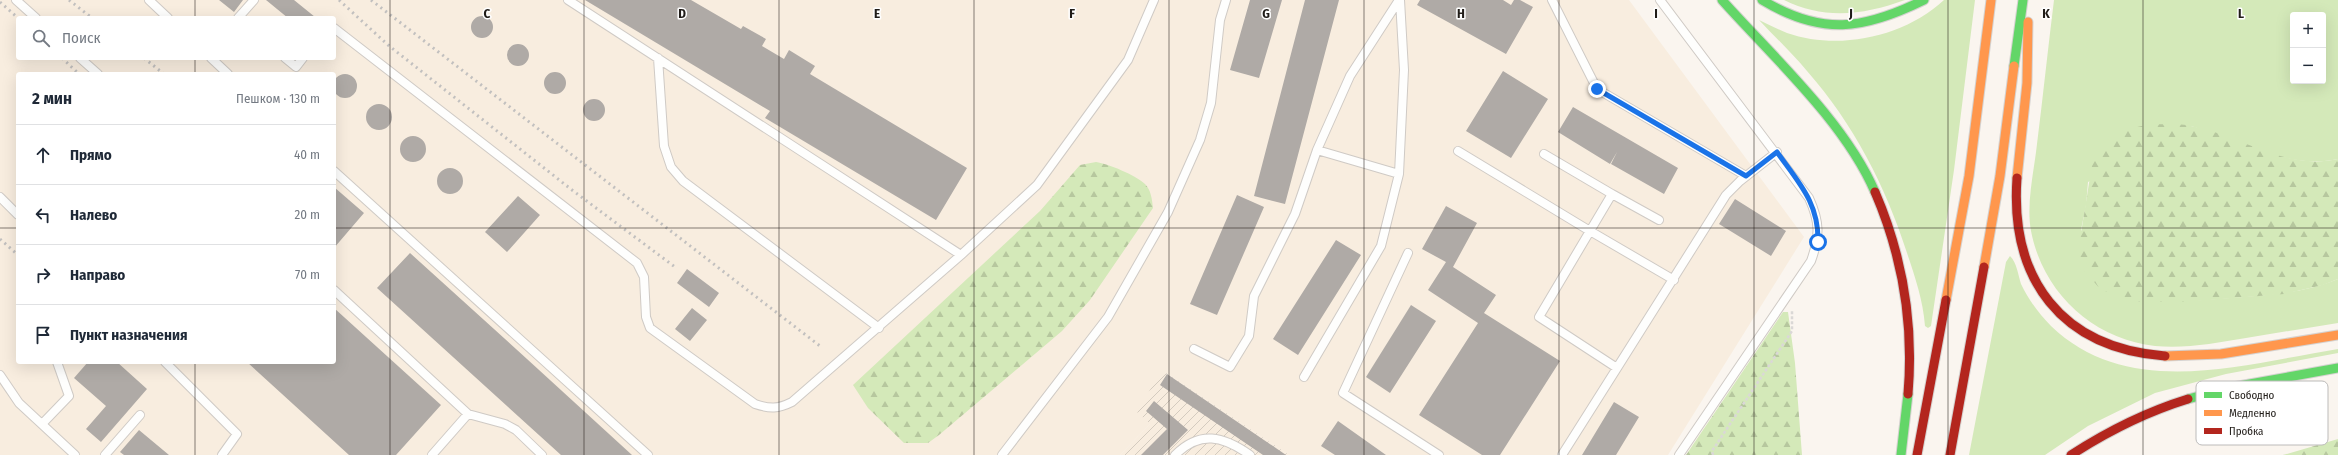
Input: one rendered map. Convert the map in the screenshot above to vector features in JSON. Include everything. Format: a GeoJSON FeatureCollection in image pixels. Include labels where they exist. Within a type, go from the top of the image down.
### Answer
{"type":"FeatureCollection","features":[{"type":"Feature","properties":{"kind":"main road"},"geometry":{"type":"LineString","coordinates":[[1722,0],[1796,81],[1852,152],[1877,197],[1895,245],[1907,288],[1910,331],[1910,370],[1908,416],[1901,455]]}},
{"type":"Feature","properties":{"kind":"main road"},"geometry":{"type":"LineString","coordinates":[[1762,0],[1788,14],[1807,20],[1838,26],[1856,25],[1881,20],[1924,0]]}},
{"type":"Feature","properties":{"kind":"main road"},"geometry":{"type":"LineString","coordinates":[[1917,455],[1969,176],[1992,0]]}},
{"type":"Feature","properties":{"kind":"main road"},"geometry":{"type":"LineString","coordinates":[[1950,455],[2000,176],[2023,0]]}},
{"type":"Feature","properties":{"kind":"main road"},"geometry":{"type":"LineString","coordinates":[[2029,0],[2026,91],[2016,168],[2016,220],[2023,254],[2039,288],[2050,303],[2065,319],[2103,342],[2123,350],[2169,358],[2203,357],[2338,335]]}},
{"type":"Feature","properties":{"kind":"main road"},"geometry":{"type":"LineString","coordinates":[[2267,381],[2338,368]]}},
{"type":"Feature","properties":{"kind":"main road"},"geometry":{"type":"LineString","coordinates":[[2071,455],[2138,417],[2174,402],[2196,397]]}},
{"type":"Feature","properties":{"kind":"lane"},"geometry":{"type":"LineString","coordinates":[[16,0],[34,16]]}},
{"type":"Feature","properties":{"kind":"lane"},"geometry":{"type":"LineString","coordinates":[[149,0],[166,16]]}},
{"type":"Feature","properties":{"kind":"lane"},"geometry":{"type":"LineString","coordinates":[[240,16],[254,0]]}},
{"type":"Feature","properties":{"kind":"lane"},"geometry":{"type":"LineString","coordinates":[[568,0],[961,255]]}},
{"type":"Feature","properties":{"kind":"lane"},"geometry":{"type":"LineString","coordinates":[[336,30],[637,263],[644,277],[646,317],[650,328],[755,404],[769,409],[780,408],[792,402],[879,328],[1037,185],[1128,60],[1154,0]]}},
{"type":"Feature","properties":{"kind":"lane"},"geometry":{"type":"LineString","coordinates":[[1002,455],[1108,317],[1168,212],[1200,140],[1211,104],[1220,20],[1226,0]]}},
{"type":"Feature","properties":{"kind":"lane"},"geometry":{"type":"LineString","coordinates":[[1194,349],[1230,367],[1249,336],[1254,296],[1295,214],[1317,150],[1350,76],[1399,0]]}},
{"type":"Feature","properties":{"kind":"lane"},"geometry":{"type":"LineString","coordinates":[[1304,377],[1381,246],[1399,174],[1404,70],[1399,0]]}},
{"type":"Feature","properties":{"kind":"lane"},"geometry":{"type":"LineString","coordinates":[[1552,0],[1597,89],[1746,176]]}},
{"type":"Feature","properties":{"kind":"lane"},"geometry":{"type":"LineString","coordinates":[[1660,0],[1777,152],[1809,198],[1818,226],[1818,242],[1810,261],[1679,455]]}},
{"type":"Feature","properties":{"kind":"lane"},"geometry":{"type":"LineString","coordinates":[[658,58],[664,146],[671,166],[683,181],[879,328]]}},
{"type":"Feature","properties":{"kind":"lane"},"geometry":{"type":"LineString","coordinates":[[82,60],[96,72]]}},
{"type":"Feature","properties":{"kind":"lane"},"geometry":{"type":"LineString","coordinates":[[213,60],[226,72]]}},
{"type":"Feature","properties":{"kind":"lane"},"geometry":{"type":"LineString","coordinates":[[287,60],[296,68],[302,60]]}},
{"type":"Feature","properties":{"kind":"lane"},"geometry":{"type":"LineString","coordinates":[[1317,150],[1399,174]]}},
{"type":"Feature","properties":{"kind":"lane"},"geometry":{"type":"LineString","coordinates":[[1458,151],[1674,280]]}},
{"type":"Feature","properties":{"kind":"lane"},"geometry":{"type":"LineString","coordinates":[[1562,455],[1674,280],[1726,195],[1746,176],[1777,152]]}},
{"type":"Feature","properties":{"kind":"lane"},"geometry":{"type":"LineString","coordinates":[[1544,154],[1659,220]]}},
{"type":"Feature","properties":{"kind":"lane"},"geometry":{"type":"LineString","coordinates":[[336,172],[648,455]]}},
{"type":"Feature","properties":{"kind":"lane"},"geometry":{"type":"LineString","coordinates":[[1612,194],[1539,317],[1617,368]]}},
{"type":"Feature","properties":{"kind":"lane"},"geometry":{"type":"LineString","coordinates":[[0,197],[16,213]]}},
{"type":"Feature","properties":{"kind":"lane"},"geometry":{"type":"LineString","coordinates":[[1408,253],[1343,393],[1439,455]]}},
{"type":"Feature","properties":{"kind":"lane"},"geometry":{"type":"LineString","coordinates":[[336,292],[468,414],[504,424],[516,430],[542,455]]}},
{"type":"Feature","properties":{"kind":"lane"},"geometry":{"type":"LineString","coordinates":[[42,424],[69,396],[58,364]]}},
{"type":"Feature","properties":{"kind":"lane"},"geometry":{"type":"LineString","coordinates":[[167,364],[237,434],[222,455]]}},
{"type":"Feature","properties":{"kind":"lane"},"geometry":{"type":"LineString","coordinates":[[0,375],[19,403],[75,455]]}},
{"type":"Feature","properties":{"kind":"lane"},"geometry":{"type":"LineString","coordinates":[[432,455],[468,414]]}},
{"type":"Feature","properties":{"kind":"lane"},"geometry":{"type":"LineString","coordinates":[[105,455],[140,415]]}},
{"type":"Feature","properties":{"kind":"lane"},"geometry":{"type":"LineString","coordinates":[[1175,455],[1191,441],[1200,439],[1222,439],[1234,444],[1250,455]]}},
{"type":"Feature","properties":{"kind":"path"},"geometry":{"type":"LineString","coordinates":[[1713,455],[1712,451],[1792,330],[1791,291]]}},
{"type":"Feature","properties":{"kind":"shaded area"},"geometry":{"type":"Polygon","coordinates":[[[0,0],[1629,0],[1804,237],[1668,455],[1289,455],[1166,373],[1150,424],[1120,455],[0,455],[0,0]]]}},
{"type":"Feature","properties":{"kind":"shaded area"},"geometry":{"type":"Polygon","coordinates":[[[1166,373],[1289,455],[1120,455],[1150,424],[1137,412],[1154,383],[1166,373]]]}},
{"type":"Feature","properties":{"kind":"green space"},"geometry":{"type":"Polygon","coordinates":[[[1784,0],[1905,0],[1859,12],[1829,13],[1814,11],[1784,0]]]}},
{"type":"Feature","properties":{"kind":"green space"},"geometry":{"type":"Polygon","coordinates":[[[1944,0],[1975,0],[1954,170],[1931,326],[1928,328],[1925,326],[1918,289],[1899,228],[1866,157],[1839,112],[1824,91],[1759,20],[1787,33],[1807,38],[1828,41],[1849,40],[1870,37],[1910,23],[1928,13],[1944,0]]]}},
{"type":"Feature","properties":{"kind":"green space"},"geometry":{"type":"Polygon","coordinates":[[[2054,0],[2338,0],[2338,159],[2320,161],[2282,157],[2263,152],[2191,126],[2088,182],[2086,205],[2081,230],[2139,302],[2204,300],[2279,293],[2303,290],[2338,279],[2338,323],[2212,344],[2166,347],[2132,342],[2111,334],[2092,323],[2074,309],[2059,293],[2047,274],[2037,253],[2031,231],[2029,210],[2054,0]]]}},
{"type":"Feature","properties":{"kind":"green space"},"geometry":{"type":"Polygon","coordinates":[[[2151,124],[2186,125],[2209,130],[2281,156],[2299,160],[2318,161],[2338,159],[2338,279],[2323,285],[2284,294],[2185,302],[2139,302],[2101,290],[2082,268],[2078,252],[2093,158],[2107,140],[2128,129],[2151,124]]]}},
{"type":"Feature","properties":{"kind":"green space"},"geometry":{"type":"Polygon","coordinates":[[[1096,162],[1122,170],[1145,184],[1152,198],[1153,208],[1090,300],[1062,331],[928,443],[904,443],[868,408],[853,385],[1040,211],[1080,165],[1096,162]]]}},
{"type":"Feature","properties":{"kind":"green space"},"geometry":{"type":"Polygon","coordinates":[[[2010,256],[2016,266],[2021,284],[2027,295],[2051,326],[2082,349],[2116,363],[2151,370],[2188,371],[2226,368],[2338,349],[2338,353],[2226,374],[2155,393],[2088,426],[2045,455],[1969,455],[2006,262],[2010,256]]]}},
{"type":"Feature","properties":{"kind":"green space"},"geometry":{"type":"Polygon","coordinates":[[[1783,312],[1788,312],[1795,363],[1802,455],[1686,455],[1783,312]]]}},
{"type":"Feature","properties":{"kind":"green space"},"geometry":{"type":"Polygon","coordinates":[[[2338,439],[2338,455],[2283,455],[2317,445],[2328,445],[2328,442],[2338,439]]]}},
{"type":"Feature","properties":{"kind":"building"},"geometry":{"type":"Polygon","coordinates":[[[219,0],[243,0],[234,12],[219,0]]]}},
{"type":"Feature","properties":{"kind":"building"},"geometry":{"type":"Polygon","coordinates":[[[266,0],[294,0],[314,16],[286,16],[266,0]]]}},
{"type":"Feature","properties":{"kind":"building"},"geometry":{"type":"Polygon","coordinates":[[[585,0],[691,0],[741,29],[743,26],[766,39],[762,46],[784,59],[789,50],[815,66],[810,74],[967,168],[936,220],[765,118],[770,111],[585,0]]]}},
{"type":"Feature","properties":{"kind":"building"},"geometry":{"type":"Polygon","coordinates":[[[1250,0],[1282,0],[1259,78],[1230,70],[1250,0]]]}},
{"type":"Feature","properties":{"kind":"building"},"geometry":{"type":"Polygon","coordinates":[[[1305,0],[1339,0],[1285,204],[1254,196],[1305,0]]]}},
{"type":"Feature","properties":{"kind":"building"},"geometry":{"type":"Polygon","coordinates":[[[1420,0],[1503,0],[1511,5],[1514,0],[1520,0],[1533,7],[1506,54],[1417,5],[1420,0]]]}},
{"type":"Feature","properties":{"kind":"building"},"geometry":{"type":"Polygon","coordinates":[[[482,16],[490,19],[493,27],[490,35],[482,38],[474,35],[471,27],[474,19],[482,16]]]}},
{"type":"Feature","properties":{"kind":"building"},"geometry":{"type":"Polygon","coordinates":[[[518,44],[526,47],[529,55],[526,63],[518,66],[510,63],[507,55],[510,47],[518,44]]]}},
{"type":"Feature","properties":{"kind":"building"},"geometry":{"type":"Polygon","coordinates":[[[1503,71],[1548,99],[1511,158],[1466,131],[1503,71]]]}},
{"type":"Feature","properties":{"kind":"building"},"geometry":{"type":"Polygon","coordinates":[[[555,72],[563,75],[566,83],[563,91],[555,94],[547,91],[544,83],[547,75],[555,72]]]}},
{"type":"Feature","properties":{"kind":"building"},"geometry":{"type":"Polygon","coordinates":[[[345,74],[350,75],[354,77],[357,86],[354,95],[345,98],[336,95],[336,77],[345,74]]]}},
{"type":"Feature","properties":{"kind":"building"},"geometry":{"type":"Polygon","coordinates":[[[594,99],[602,102],[605,110],[602,118],[594,121],[586,118],[583,110],[586,102],[594,99]]]}},
{"type":"Feature","properties":{"kind":"building"},"geometry":{"type":"Polygon","coordinates":[[[379,104],[388,108],[392,117],[388,126],[379,130],[370,126],[366,117],[370,108],[379,104]]]}},
{"type":"Feature","properties":{"kind":"building"},"geometry":{"type":"Polygon","coordinates":[[[1573,107],[1678,168],[1664,194],[1611,164],[1617,152],[1610,164],[1558,132],[1573,107]]]}},
{"type":"Feature","properties":{"kind":"building"},"geometry":{"type":"Polygon","coordinates":[[[413,136],[422,140],[426,149],[422,158],[413,162],[404,158],[400,149],[404,140],[413,136]]]}},
{"type":"Feature","properties":{"kind":"building"},"geometry":{"type":"Polygon","coordinates":[[[450,168],[459,172],[463,181],[459,190],[450,194],[441,190],[437,181],[441,172],[450,168]]]}},
{"type":"Feature","properties":{"kind":"building"},"geometry":{"type":"Polygon","coordinates":[[[336,189],[364,213],[336,246],[336,189]]]}},
{"type":"Feature","properties":{"kind":"building"},"geometry":{"type":"Polygon","coordinates":[[[1237,195],[1264,207],[1217,315],[1190,304],[1237,195]]]}},
{"type":"Feature","properties":{"kind":"building"},"geometry":{"type":"Polygon","coordinates":[[[518,196],[540,215],[507,252],[485,232],[518,196]]]}},
{"type":"Feature","properties":{"kind":"building"},"geometry":{"type":"Polygon","coordinates":[[[1735,199],[1786,231],[1771,256],[1719,224],[1735,199]]]}},
{"type":"Feature","properties":{"kind":"building"},"geometry":{"type":"Polygon","coordinates":[[[1446,206],[1477,223],[1453,267],[1496,295],[1484,313],[1560,361],[1500,455],[1482,455],[1419,415],[1478,323],[1428,290],[1446,262],[1422,249],[1446,206]]]}},
{"type":"Feature","properties":{"kind":"building"},"geometry":{"type":"Polygon","coordinates":[[[1336,240],[1361,255],[1298,355],[1273,339],[1336,240]]]}},
{"type":"Feature","properties":{"kind":"building"},"geometry":{"type":"Polygon","coordinates":[[[410,253],[632,455],[561,455],[377,288],[410,253]]]}},
{"type":"Feature","properties":{"kind":"building"},"geometry":{"type":"Polygon","coordinates":[[[687,269],[719,293],[709,307],[677,283],[687,269]]]}},
{"type":"Feature","properties":{"kind":"building"},"geometry":{"type":"Polygon","coordinates":[[[1411,305],[1436,321],[1390,393],[1366,377],[1411,305]]]}},
{"type":"Feature","properties":{"kind":"building"},"geometry":{"type":"Polygon","coordinates":[[[692,308],[707,320],[690,341],[675,329],[692,308]]]}},
{"type":"Feature","properties":{"kind":"building"},"geometry":{"type":"Polygon","coordinates":[[[336,310],[441,405],[396,455],[349,455],[249,364],[336,364],[336,310]]]}},
{"type":"Feature","properties":{"kind":"building"},"geometry":{"type":"Polygon","coordinates":[[[86,364],[119,364],[147,389],[101,442],[86,429],[106,406],[74,378],[86,364]]]}},
{"type":"Feature","properties":{"kind":"building"},"geometry":{"type":"Polygon","coordinates":[[[1167,374],[1286,455],[1263,455],[1160,385],[1167,374]]]}},
{"type":"Feature","properties":{"kind":"building"},"geometry":{"type":"Polygon","coordinates":[[[1154,401],[1188,430],[1163,455],[1141,455],[1167,429],[1146,411],[1154,401]]]}},
{"type":"Feature","properties":{"kind":"building"},"geometry":{"type":"Polygon","coordinates":[[[1614,402],[1639,417],[1616,455],[1582,455],[1614,402]]]}},
{"type":"Feature","properties":{"kind":"building"},"geometry":{"type":"Polygon","coordinates":[[[1338,421],[1386,455],[1335,455],[1321,446],[1338,421]]]}},
{"type":"Feature","properties":{"kind":"building"},"geometry":{"type":"Polygon","coordinates":[[[139,430],[169,455],[124,455],[120,452],[139,430]]]}},
{"type":"Feature","properties":{"kind":"railway"},"geometry":{"type":"LineString","coordinates":[[69,0],[89,16]]}},
{"type":"Feature","properties":{"kind":"railway"},"geometry":{"type":"LineString","coordinates":[[339,0],[388,45],[572,190],[675,267]]}},
{"type":"Feature","properties":{"kind":"railway"},"geometry":{"type":"LineString","coordinates":[[371,0],[820,346]]}},
{"type":"Feature","properties":{"kind":"railway"},"geometry":{"type":"LineString","coordinates":[[0,2],[16,16]]}},
{"type":"Feature","properties":{"kind":"railway"},"geometry":{"type":"LineString","coordinates":[[64,60],[77,72]]}},
{"type":"Feature","properties":{"kind":"railway"},"geometry":{"type":"LineString","coordinates":[[146,60],[162,72]]}},
{"type":"Feature","properties":{"kind":"railway"},"geometry":{"type":"LineString","coordinates":[[0,239],[16,253]]}},
{"type":"Feature","properties":{"kind":"traffic: fast"},"geometry":{"type":"LineString","coordinates":[[1722,0],[1827,115],[1862,166],[1875,192]]}},
{"type":"Feature","properties":{"kind":"traffic: fast"},"geometry":{"type":"LineString","coordinates":[[1762,0],[1784,12],[1804,19],[1824,24],[1843,25],[1862,23],[1881,18],[1924,0]]}},
{"type":"Feature","properties":{"kind":"traffic: fast"},"geometry":{"type":"LineString","coordinates":[[2014,66],[2023,0]]}},
{"type":"Feature","properties":{"kind":"traffic: fast"},"geometry":{"type":"LineString","coordinates":[[2266,381],[2338,368]]}},
{"type":"Feature","properties":{"kind":"traffic: fast"},"geometry":{"type":"LineString","coordinates":[[1901,455],[1908,394]]}},
{"type":"Feature","properties":{"kind":"traffic: fast"},"geometry":{"type":"LineString","coordinates":[[2188,399],[2196,397]]}},
{"type":"Feature","properties":{"kind":"traffic: slow"},"geometry":{"type":"LineString","coordinates":[[1946,300],[1969,176],[1991,0]]}},
{"type":"Feature","properties":{"kind":"traffic: slow"},"geometry":{"type":"LineString","coordinates":[[2017,178],[2027,83],[2028,22]]}},
{"type":"Feature","properties":{"kind":"traffic: slow"},"geometry":{"type":"LineString","coordinates":[[1984,267],[2000,176],[2014,66]]}},
{"type":"Feature","properties":{"kind":"traffic: slow"},"geometry":{"type":"LineString","coordinates":[[2165,356],[2221,354],[2338,335]]}},
{"type":"Feature","properties":{"kind":"traffic: jam"},"geometry":{"type":"LineString","coordinates":[[2017,178],[2017,214],[2023,247],[2033,277],[2049,302],[2071,323],[2097,339],[2128,350],[2165,356]]}},
{"type":"Feature","properties":{"kind":"traffic: jam"},"geometry":{"type":"LineString","coordinates":[[1875,192],[1893,241],[1904,291],[1908,316],[1908,394]]}},
{"type":"Feature","properties":{"kind":"traffic: jam"},"geometry":{"type":"LineString","coordinates":[[1950,455],[1984,267]]}},
{"type":"Feature","properties":{"kind":"traffic: jam"},"geometry":{"type":"LineString","coordinates":[[1917,455],[1946,300]]}},
{"type":"Feature","properties":{"kind":"traffic: jam"},"geometry":{"type":"LineString","coordinates":[[2071,455],[2128,423],[2157,410],[2188,399]]}},
{"type":"Feature","properties":{"kind":"route"},"geometry":{"type":"LineString","coordinates":[[1597,89],[1746,176],[1777,152],[1809,198],[1814,208],[1818,226],[1818,242]]}}]}
